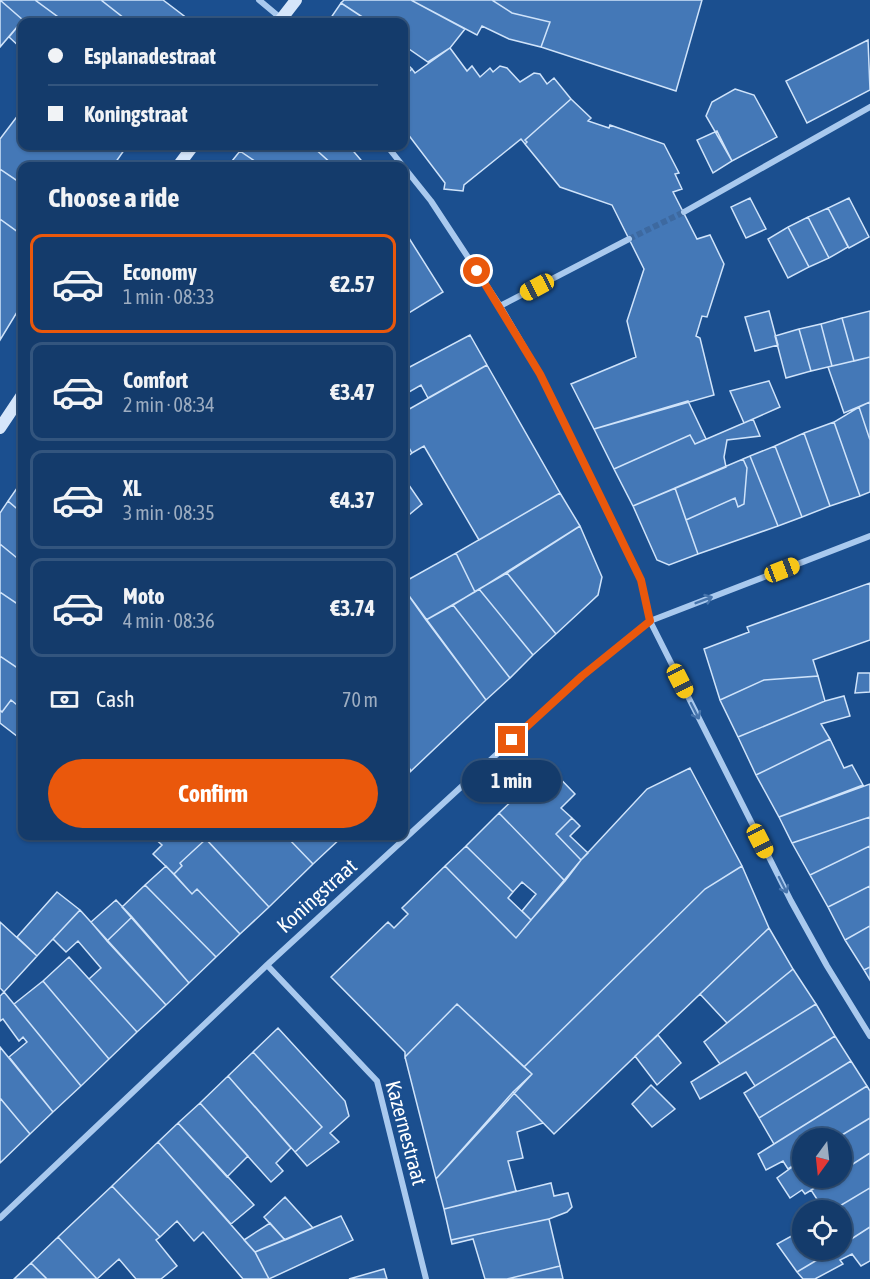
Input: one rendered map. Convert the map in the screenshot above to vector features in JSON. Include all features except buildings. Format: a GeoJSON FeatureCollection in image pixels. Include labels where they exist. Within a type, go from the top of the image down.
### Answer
{"type":"FeatureCollection","features":[{"type":"Feature","properties":{"kind":"street"},"geometry":{"type":"LineString","coordinates":[[259,0],[279,18]]}},
{"type":"Feature","properties":{"kind":"street"},"geometry":{"type":"LineString","coordinates":[[284,18],[296,0]]}},
{"type":"Feature","properties":{"kind":"street"},"geometry":{"type":"LineString","coordinates":[[684,212],[870,107]]}},
{"type":"Feature","properties":{"kind":"street"},"geometry":{"type":"LineString","coordinates":[[390,150],[400,162]]}},
{"type":"Feature","properties":{"kind":"street"},"geometry":{"type":"LineString","coordinates":[[408,172],[431,201],[500,306],[540,374],[641,580],[650,621],[791,901],[870,1036]]}},
{"type":"Feature","properties":{"kind":"street"},"geometry":{"type":"LineString","coordinates":[[500,306],[629,239]]}},
{"type":"Feature","properties":{"kind":"street"},"geometry":{"type":"LineString","coordinates":[[0,428],[18,401]]}},
{"type":"Feature","properties":{"kind":"street","name":"Koningstraat"},"geometry":{"type":"LineString","coordinates":[[408,835],[582,676],[650,621],[870,536]]}},
{"type":"Feature","properties":{"kind":"street","name":"Koningstraat"},"geometry":{"type":"LineString","coordinates":[[0,1218],[267,964],[403,840]]}},
{"type":"Feature","properties":{"kind":"street","name":"Kazernestraat"},"geometry":{"type":"LineString","coordinates":[[267,964],[377,1081],[426,1279]]}},
{"type":"Feature","properties":{"kind":"tunnel"},"geometry":{"type":"LineString","coordinates":[[629,239],[684,212]]}},
{"type":"Feature","properties":{"kind":"route"},"geometry":{"type":"LineString","coordinates":[[477,271],[540,374],[641,580],[650,621],[582,676],[512,740]]}}]}
